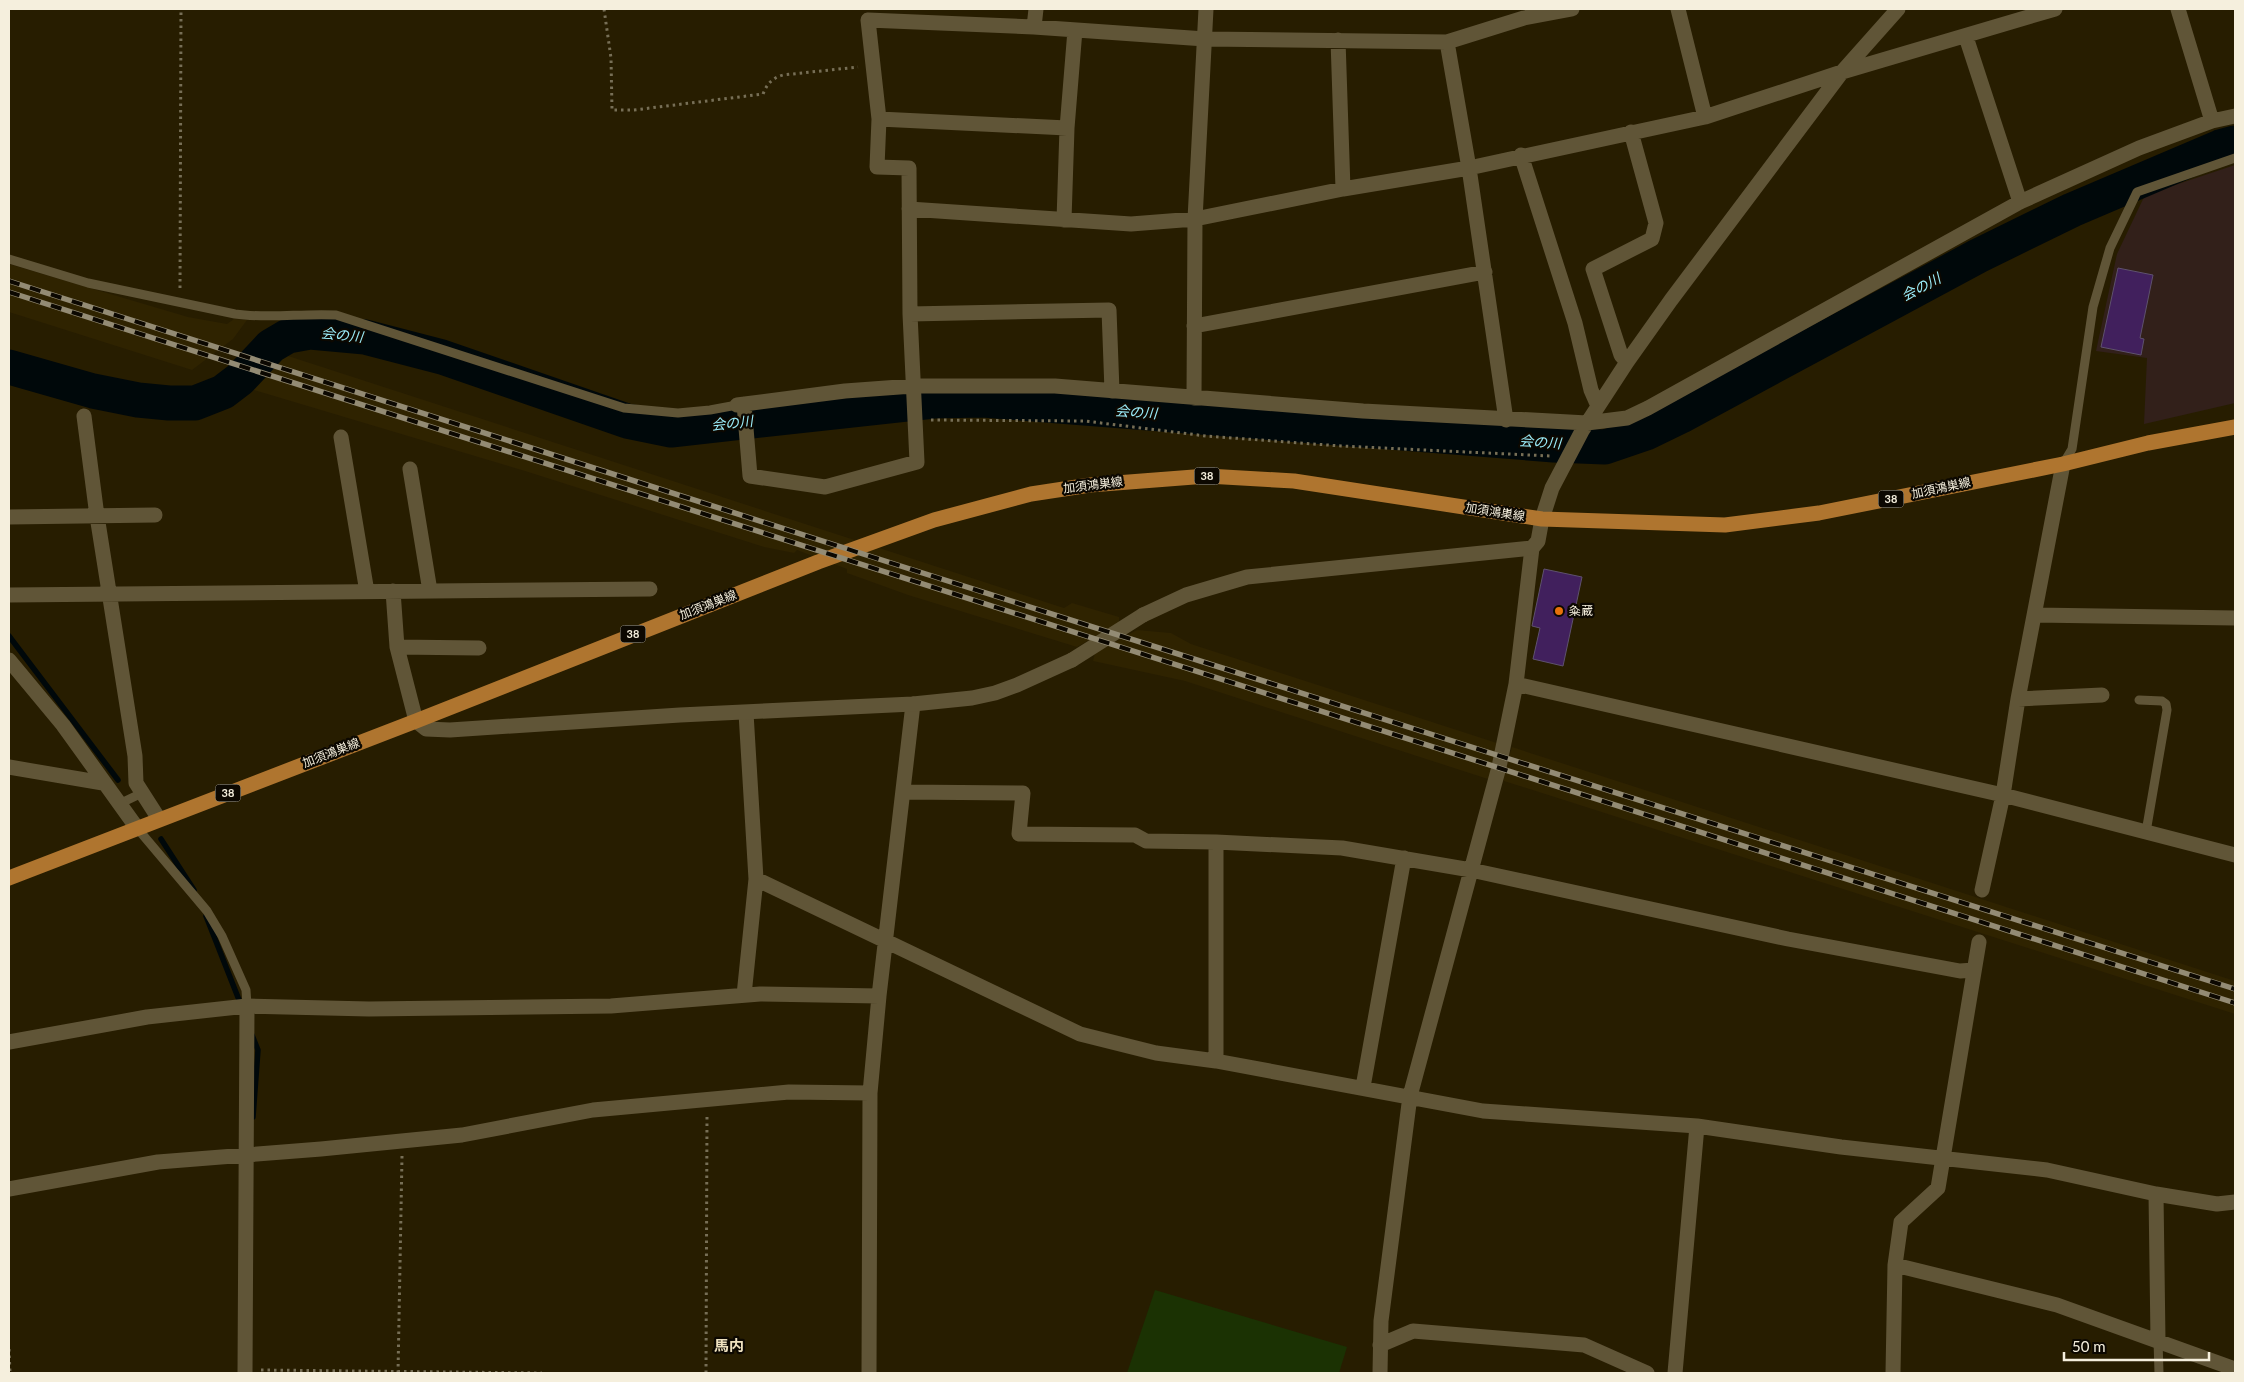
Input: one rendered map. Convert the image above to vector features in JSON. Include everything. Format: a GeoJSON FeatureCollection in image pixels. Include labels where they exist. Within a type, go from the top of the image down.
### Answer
{"type":"FeatureCollection","features":[{"type":"Feature","properties":{"kind":"main road","name":"加須鴻巣線"},"geometry":{"type":"LineString","coordinates":[[9,878],[416,721],[818,562],[934,520],[1031,494],[1100,484],[1207,476],[1294,481],[1542,519],[1725,525],[1819,514],[2063,464],[2148,443],[2235,426]]}},
{"type":"Feature","properties":{"kind":"street"},"geometry":{"type":"LineString","coordinates":[[1034,26],[1036,9]]}},
{"type":"Feature","properties":{"kind":"street"},"geometry":{"type":"LineString","coordinates":[[1194,398],[1195,219],[1206,9]]}},
{"type":"Feature","properties":{"kind":"street"},"geometry":{"type":"LineString","coordinates":[[1572,9],[1523,14],[1447,42],[1205,40],[1034,26],[868,20],[879,119],[877,167],[909,168],[910,314],[913,390],[914,419],[917,462],[825,487],[750,476],[747,435],[742,406],[845,391],[913,390],[1055,386],[1585,427],[1627,418],[2020,202],[2139,148],[2212,121],[2235,116]]}},
{"type":"Feature","properties":{"kind":"street"},"geometry":{"type":"LineString","coordinates":[[1678,9],[1705,117]]}},
{"type":"Feature","properties":{"kind":"street"},"geometry":{"type":"LineString","coordinates":[[1380,1373],[1381,1321],[1410,1096],[1499,768],[1516,684],[1532,548],[1538,542],[1542,519],[1552,488],[1598,406],[1671,300],[1842,72],[1898,9]]}},
{"type":"Feature","properties":{"kind":"street"},"geometry":{"type":"LineString","coordinates":[[909,209],[1131,224],[1195,219],[1343,189],[1470,168],[1521,155],[1705,117],[1842,72],[2056,9]]}},
{"type":"Feature","properties":{"kind":"street"},"geometry":{"type":"LineString","coordinates":[[2178,9],[2212,121]]}},
{"type":"Feature","properties":{"kind":"street"},"geometry":{"type":"LineString","coordinates":[[1064,220],[1067,128],[1075,30]]}},
{"type":"Feature","properties":{"kind":"street"},"geometry":{"type":"LineString","coordinates":[[1966,37],[2020,202]]}},
{"type":"Feature","properties":{"kind":"street"},"geometry":{"type":"LineString","coordinates":[[1338,40],[1343,189]]}},
{"type":"Feature","properties":{"kind":"street"},"geometry":{"type":"LineString","coordinates":[[1447,42],[1470,168],[1506,420]]}},
{"type":"Feature","properties":{"kind":"street"},"geometry":{"type":"LineString","coordinates":[[879,119],[1067,128]]}},
{"type":"Feature","properties":{"kind":"street"},"geometry":{"type":"LineString","coordinates":[[1627,362],[1621,355],[1593,269],[1652,240],[1656,223],[1631,132]]}},
{"type":"Feature","properties":{"kind":"street"},"geometry":{"type":"LineString","coordinates":[[1521,155],[1575,324],[1591,390],[1598,406]]}},
{"type":"Feature","properties":{"kind":"street"},"geometry":{"type":"LineString","coordinates":[[1194,326],[1485,272]]}},
{"type":"Feature","properties":{"kind":"street"},"geometry":{"type":"LineString","coordinates":[[910,314],[1109,310],[1112,391]]}},
{"type":"Feature","properties":{"kind":"street"},"geometry":{"type":"LineString","coordinates":[[84,416],[97,516],[135,756],[136,783],[160,819]]}},
{"type":"Feature","properties":{"kind":"street"},"geometry":{"type":"LineString","coordinates":[[341,437],[367,592]]}},
{"type":"Feature","properties":{"kind":"street"},"geometry":{"type":"LineString","coordinates":[[1982,890],[2003,795],[2018,699],[2063,464]]}},
{"type":"Feature","properties":{"kind":"street"},"geometry":{"type":"LineString","coordinates":[[410,469],[430,591]]}},
{"type":"Feature","properties":{"kind":"street"},"geometry":{"type":"LineString","coordinates":[[9,517],[155,515]]}},
{"type":"Feature","properties":{"kind":"street"},"geometry":{"type":"LineString","coordinates":[[393,591],[396,648],[416,721],[426,728],[450,730],[913,704],[972,698],[995,693],[1072,660],[1143,615],[1186,594],[1247,576],[1532,548]]}},
{"type":"Feature","properties":{"kind":"street"},"geometry":{"type":"LineString","coordinates":[[9,595],[650,589]]}},
{"type":"Feature","properties":{"kind":"street"},"geometry":{"type":"LineString","coordinates":[[2035,615],[2235,618]]}},
{"type":"Feature","properties":{"kind":"street"},"geometry":{"type":"LineString","coordinates":[[396,648],[479,648]]}},
{"type":"Feature","properties":{"kind":"street"},"geometry":{"type":"LineString","coordinates":[[9,660],[63,726],[137,828]]}},
{"type":"Feature","properties":{"kind":"street"},"geometry":{"type":"LineString","coordinates":[[1516,684],[2003,795],[2235,856]]}},
{"type":"Feature","properties":{"kind":"street"},"geometry":{"type":"LineString","coordinates":[[2018,699],[2102,695]]}},
{"type":"Feature","properties":{"kind":"street"},"geometry":{"type":"LineString","coordinates":[[869,1373],[870,1093],[879,996],[887,943],[913,704]]}},
{"type":"Feature","properties":{"kind":"street"},"geometry":{"type":"LineString","coordinates":[[744,995],[756,879],[746,713]]}},
{"type":"Feature","properties":{"kind":"street"},"geometry":{"type":"LineString","coordinates":[[9,767],[103,783]]}},
{"type":"Feature","properties":{"kind":"street"},"geometry":{"type":"LineString","coordinates":[[903,792],[1023,793],[1019,834],[1134,835],[1146,841],[1342,848],[1471,870],[1788,938],[1960,970],[1974,970]]}},
{"type":"Feature","properties":{"kind":"street"},"geometry":{"type":"LineString","coordinates":[[1216,842],[1216,1061]]}},
{"type":"Feature","properties":{"kind":"street"},"geometry":{"type":"LineString","coordinates":[[1363,1088],[1404,858]]}},
{"type":"Feature","properties":{"kind":"street"},"geometry":{"type":"LineString","coordinates":[[756,879],[1080,1034],[1156,1053],[1216,1061],[1483,1111],[1696,1126],[1841,1147],[2047,1170],[2156,1194],[2217,1204],[2235,1202]]}},
{"type":"Feature","properties":{"kind":"street"},"geometry":{"type":"LineString","coordinates":[[1894,1373],[1895,1265],[1901,1222],[1938,1188],[1980,942]]}},
{"type":"Feature","properties":{"kind":"street"},"geometry":{"type":"LineString","coordinates":[[9,1042],[147,1017],[247,1006],[369,1009],[611,1006],[744,995],[879,996]]}},
{"type":"Feature","properties":{"kind":"street"},"geometry":{"type":"LineString","coordinates":[[245,1371],[247,1006]]}},
{"type":"Feature","properties":{"kind":"street"},"geometry":{"type":"LineString","coordinates":[[9,1189],[158,1162],[462,1134],[593,1110],[788,1092],[870,1093]]}},
{"type":"Feature","properties":{"kind":"street"},"geometry":{"type":"LineString","coordinates":[[1675,1373],[1696,1126]]}},
{"type":"Feature","properties":{"kind":"street"},"geometry":{"type":"LineString","coordinates":[[2156,1194],[2158,1340]]}},
{"type":"Feature","properties":{"kind":"street"},"geometry":{"type":"LineString","coordinates":[[1895,1265],[2058,1305],[2235,1369]]}},
{"type":"Feature","properties":{"kind":"street"},"geometry":{"type":"LineString","coordinates":[[1380,1346],[1413,1331],[1584,1345],[1647,1373]]}},
{"type":"Feature","properties":{"kind":"lane"},"geometry":{"type":"LineString","coordinates":[[2063,464],[2072,449],[2093,307],[2110,248],[2137,192],[2235,158]]}},
{"type":"Feature","properties":{"kind":"lane"},"geometry":{"type":"LineString","coordinates":[[9,259],[88,283],[255,317],[287,314],[336,315],[624,408],[678,413],[742,406]]}},
{"type":"Feature","properties":{"kind":"lane"},"geometry":{"type":"LineString","coordinates":[[2139,700],[2162,702],[2166,704],[2167,710],[2146,832]]}},
{"type":"Feature","properties":{"kind":"lane"},"geometry":{"type":"LineString","coordinates":[[119,804],[142,793]]}},
{"type":"Feature","properties":{"kind":"lane"},"geometry":{"type":"LineString","coordinates":[[137,828],[207,911],[222,936],[246,990],[247,1006]]}},
{"type":"Feature","properties":{"kind":"lane"},"geometry":{"type":"LineString","coordinates":[[2158,1340],[2159,1373]]}},
{"type":"Feature","properties":{"kind":"path"},"geometry":{"type":"LineString","coordinates":[[180,302],[181,9]]}},
{"type":"Feature","properties":{"kind":"path"},"geometry":{"type":"LineString","coordinates":[[604,9],[611,58],[610,102],[612,110],[634,110],[763,94],[766,86],[774,77],[873,66]]}},
{"type":"Feature","properties":{"kind":"path"},"geometry":{"type":"LineString","coordinates":[[914,419],[1085,421],[1206,436],[1341,446],[1568,457]]}},
{"type":"Feature","properties":{"kind":"path"},"geometry":{"type":"LineString","coordinates":[[706,1373],[708,1100]]}},
{"type":"Feature","properties":{"kind":"path"},"geometry":{"type":"LineString","coordinates":[[398,1372],[402,1141]]}},
{"type":"Feature","properties":{"kind":"path"},"geometry":{"type":"LineString","coordinates":[[9,1350],[10,1373]]}},
{"type":"Feature","properties":{"kind":"path"},"geometry":{"type":"LineString","coordinates":[[245,1371],[542,1373]]}},
{"type":"Feature","properties":{"kind":"shaded area"},"geometry":{"type":"Polygon","coordinates":[[[2235,165],[2235,403],[2144,424],[2147,358],[2096,351],[2117,254],[2145,195],[2235,165]]]}},
{"type":"Feature","properties":{"kind":"shaded area"},"geometry":{"type":"Polygon","coordinates":[[[9,264],[188,317],[227,324],[234,319],[247,320],[233,339],[192,370],[9,312],[9,264]]]}},
{"type":"Feature","properties":{"kind":"shaded area"},"geometry":{"type":"Polygon","coordinates":[[[279,353],[1064,608],[1072,603],[1119,617],[1119,623],[1077,647],[908,595],[847,573],[847,569],[797,550],[794,553],[764,547],[525,471],[244,387],[279,353]]]}},
{"type":"Feature","properties":{"kind":"shaded area"},"geometry":{"type":"Polygon","coordinates":[[[1137,630],[1171,633],[1191,644],[1500,744],[1491,780],[1185,681],[1093,661],[1095,653],[1137,630]]]}},
{"type":"Feature","properties":{"kind":"shaded area"},"geometry":{"type":"Polygon","coordinates":[[[1512,747],[2235,981],[2235,1014],[1504,781],[1503,777],[1512,747]]]}},
{"type":"Feature","properties":{"kind":"green space"},"geometry":{"type":"Polygon","coordinates":[[[1155,1290],[1347,1347],[1339,1373],[1127,1373],[1155,1290]]]}},
{"type":"Feature","properties":{"kind":"building"},"geometry":{"type":"Polygon","coordinates":[[[2118,268],[2153,275],[2140,338],[2144,339],[2141,355],[2101,347],[2118,268]]]}},
{"type":"Feature","properties":{"kind":"building"},"geometry":{"type":"Polygon","coordinates":[[[1544,569],[1582,577],[1563,666],[1533,659],[1540,628],[1532,626],[1544,569]]]}},
{"type":"Feature","properties":{"kind":"waterway","name":"会の川"},"geometry":{"type":"LineString","coordinates":[[9,367],[93,391],[138,400],[195,403],[223,392],[240,379],[271,346],[288,336],[310,332],[365,337],[442,357],[627,421],[671,430],[934,401],[983,400],[1554,445],[1605,447],[1646,433],[1681,416],[1978,256],[2072,210],[2220,147],[2235,143]]}},
{"type":"Feature","properties":{"kind":"waterway"},"geometry":{"type":"LineString","coordinates":[[9,636],[118,780]]}},
{"type":"Feature","properties":{"kind":"waterway"},"geometry":{"type":"LineString","coordinates":[[161,839],[194,890]]}},
{"type":"Feature","properties":{"kind":"waterway"},"geometry":{"type":"LineString","coordinates":[[206,916],[241,1005]]}},
{"type":"Feature","properties":{"kind":"waterway"},"geometry":{"type":"LineString","coordinates":[[252,1035],[258,1050],[253,1117]]}},
{"type":"Feature","properties":{"kind":"railway"},"geometry":{"type":"LineString","coordinates":[[9,281],[2235,989]]}},
{"type":"Feature","properties":{"kind":"railway"},"geometry":{"type":"LineString","coordinates":[[9,292],[2235,1003]]}},
{"type":"Feature","properties":{"kind":"place","name":"粂蔵"},"geometry":{"type":"Point","coordinates":[1559,611]}},
{"type":"Feature","properties":{"kind":"district","name":"馬内"},"geometry":{"type":"Point","coordinates":[729,1346]}}]}
